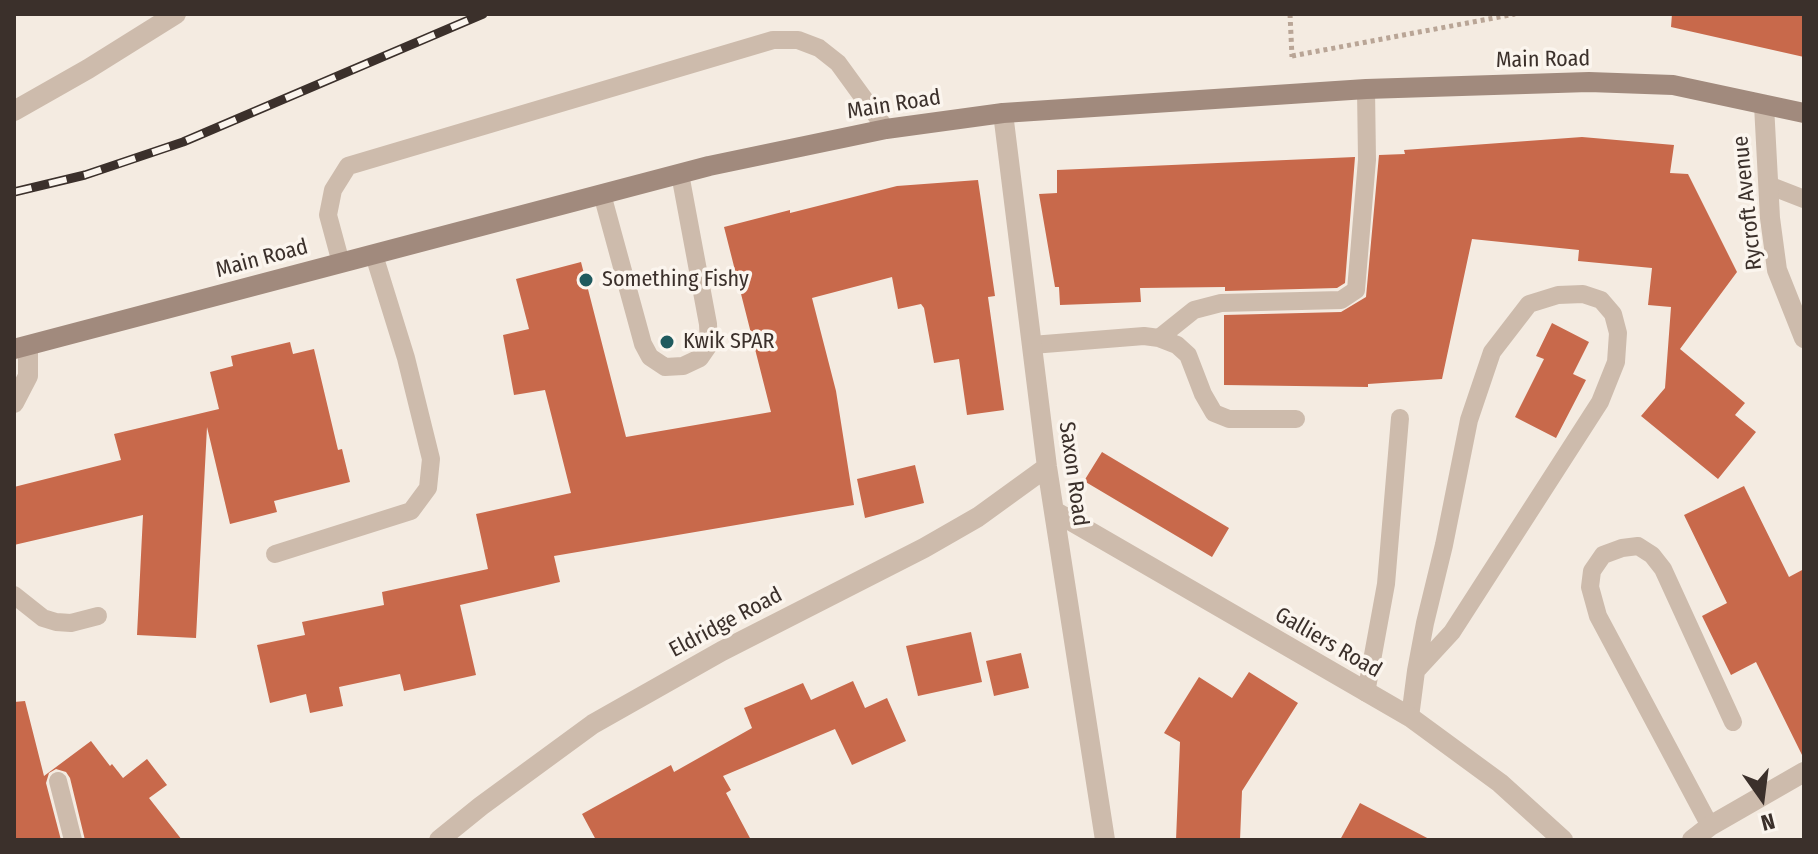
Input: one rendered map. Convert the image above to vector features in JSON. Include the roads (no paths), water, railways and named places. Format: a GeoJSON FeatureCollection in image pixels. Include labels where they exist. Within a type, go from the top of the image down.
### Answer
{"type":"FeatureCollection","features":[{"type":"Feature","properties":{"kind":"main road","name":"Main Road"},"geometry":{"type":"LineString","coordinates":[[21,348],[680,174],[886,129],[1003,113],[1366,89],[1589,82],[1673,85],[1804,113]]}},
{"type":"Feature","properties":{"kind":"street"},"geometry":{"type":"LineString","coordinates":[[14,111],[176,14]]}},
{"type":"Feature","properties":{"kind":"street","name":"Rycroft Avenue"},"geometry":{"type":"LineString","coordinates":[[1764,105],[1777,270],[1804,338]]}},
{"type":"Feature","properties":{"kind":"street","name":"Saxon Road"},"geometry":{"type":"LineString","coordinates":[[1003,113],[1047,467],[1105,840]]}},
{"type":"Feature","properties":{"kind":"street"},"geometry":{"type":"LineString","coordinates":[[14,403],[28,376],[21,348]]}},
{"type":"Feature","properties":{"kind":"street","name":"Eldridge Road"},"geometry":{"type":"LineString","coordinates":[[439,840],[593,724],[722,651],[978,517],[1047,467]]}},
{"type":"Feature","properties":{"kind":"street","name":"Galliers Road"},"geometry":{"type":"LineString","coordinates":[[1054,511],[1410,717],[1500,783],[1563,840]]}},
{"type":"Feature","properties":{"kind":"street"},"geometry":{"type":"LineString","coordinates":[[1692,840],[1710,826],[1804,772]]}},
{"type":"Feature","properties":{"kind":"lane"},"geometry":{"type":"LineString","coordinates":[[341,263],[328,215],[333,190],[348,166],[773,40],[798,40],[819,48],[838,63],[886,129]]}},
{"type":"Feature","properties":{"kind":"lane"},"geometry":{"type":"LineString","coordinates":[[1159,338],[1194,310],[1221,303],[1341,300],[1356,290],[1367,160],[1366,89]]}},
{"type":"Feature","properties":{"kind":"lane"},"geometry":{"type":"LineString","coordinates":[[602,194],[643,344],[650,357],[665,367],[683,366],[700,358],[709,345],[708,324],[680,174]]}},
{"type":"Feature","properties":{"kind":"lane"},"geometry":{"type":"LineString","coordinates":[[1768,185],[1804,199]]}},
{"type":"Feature","properties":{"kind":"lane"},"geometry":{"type":"LineString","coordinates":[[275,554],[411,511],[428,488],[431,459],[406,358],[374,255]]}},
{"type":"Feature","properties":{"kind":"lane"},"geometry":{"type":"LineString","coordinates":[[1410,717],[1416,671],[1469,420],[1492,352],[1529,304],[1558,295],[1583,294],[1601,300],[1613,314],[1618,333],[1616,362],[1600,402],[1452,632],[1416,671]]}},
{"type":"Feature","properties":{"kind":"lane"},"geometry":{"type":"LineString","coordinates":[[1032,345],[1144,336],[1159,338],[1177,345],[1188,355],[1214,413],[1229,419],[1296,419]]}},
{"type":"Feature","properties":{"kind":"lane"},"geometry":{"type":"LineString","coordinates":[[1366,693],[1386,584],[1400,418]]}},
{"type":"Feature","properties":{"kind":"lane"},"geometry":{"type":"LineString","coordinates":[[1710,826],[1598,616],[1590,587],[1592,571],[1603,555],[1638,546],[1652,555],[1663,569],[1733,722]]}},
{"type":"Feature","properties":{"kind":"lane"},"geometry":{"type":"LineString","coordinates":[[14,595],[43,618],[56,622],[71,623],[98,616]]}},
{"type":"Feature","properties":{"kind":"lane"},"geometry":{"type":"LineString","coordinates":[[58,781],[73,840]]}},
{"type":"Feature","properties":{"kind":"railway"},"geometry":{"type":"LineString","coordinates":[[14,192],[85,175],[183,142],[483,14]]}},
{"type":"Feature","properties":{"kind":"place","name":"Something Fishy"},"geometry":{"type":"Point","coordinates":[586,280]}},
{"type":"Feature","properties":{"kind":"place","name":"Kwik SPAR"},"geometry":{"type":"Point","coordinates":[667,342]}}]}
